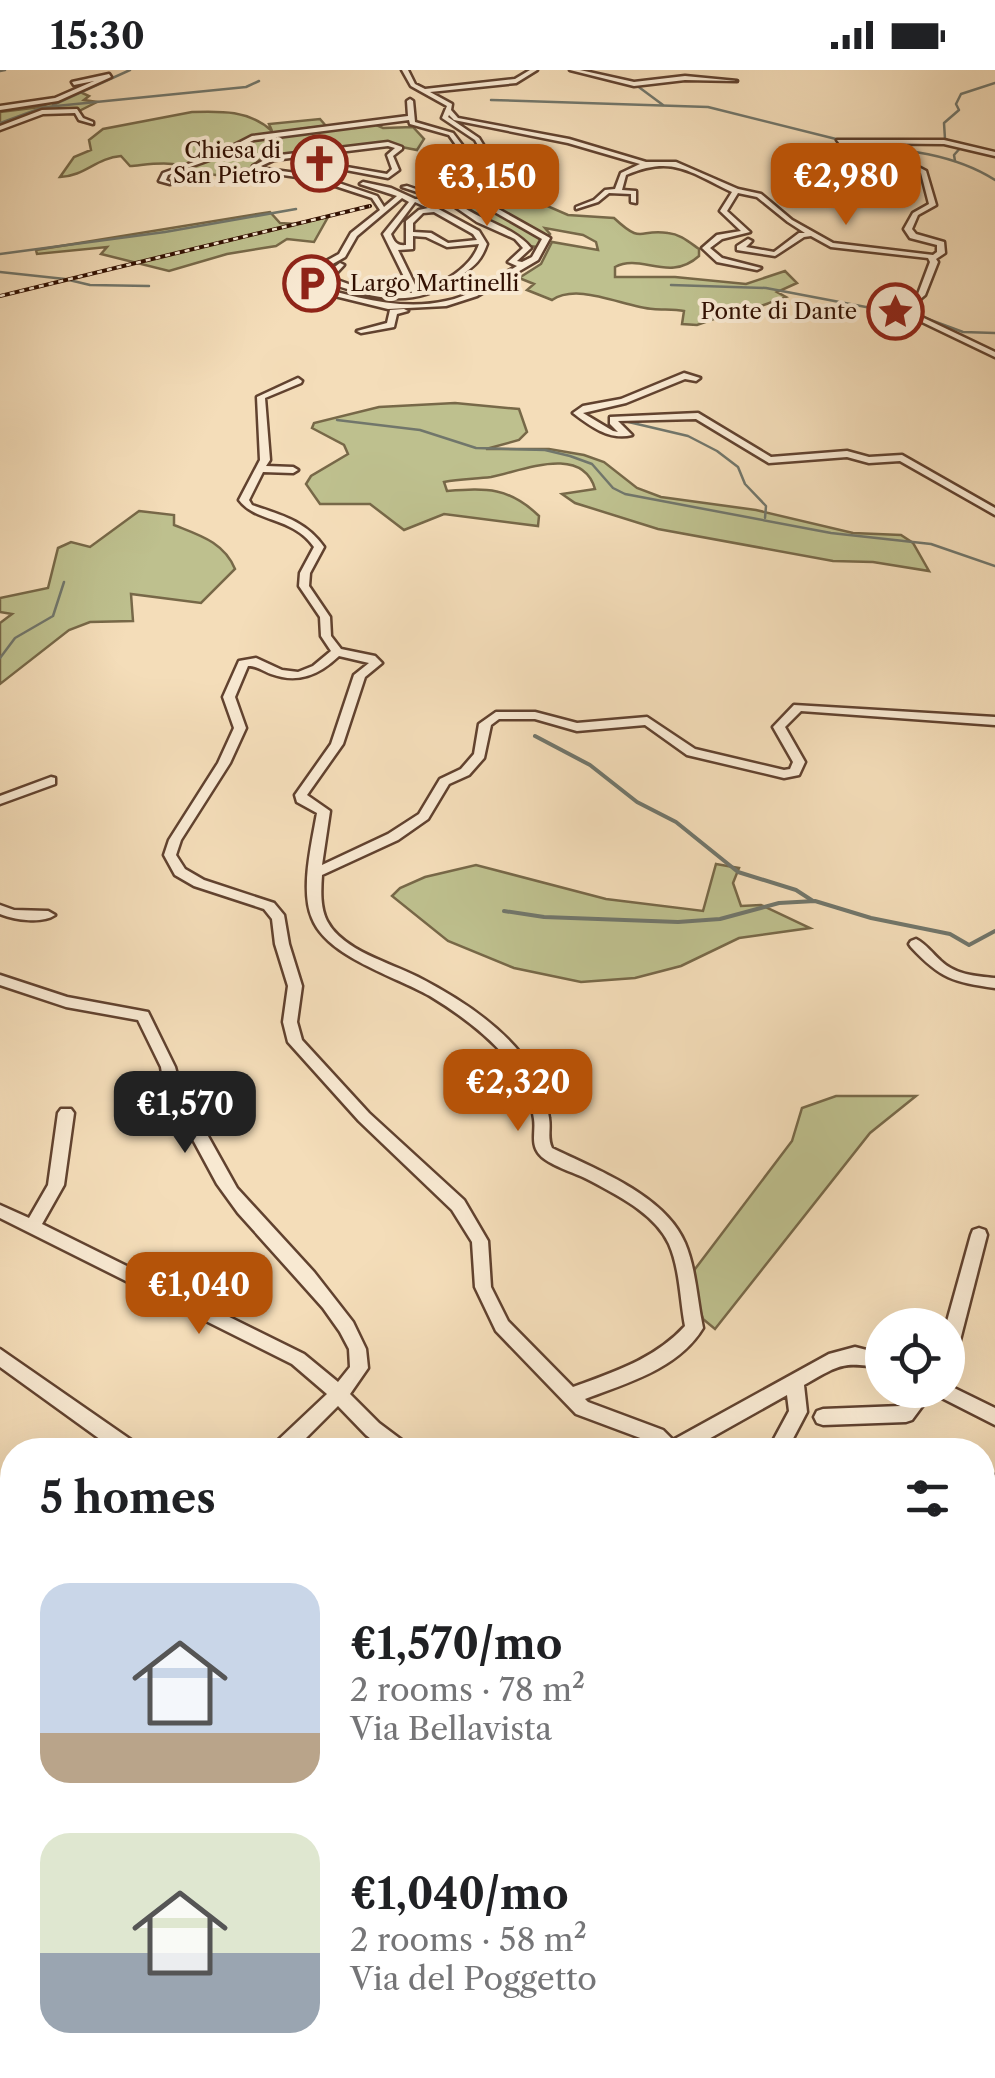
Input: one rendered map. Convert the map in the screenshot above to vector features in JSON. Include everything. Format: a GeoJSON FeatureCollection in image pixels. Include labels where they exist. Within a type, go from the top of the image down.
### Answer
{"type":"FeatureCollection","features":[{"type":"Feature","properties":{"kind":"street"},"geometry":{"type":"LineString","coordinates":[[361,330],[391,325],[394,312],[456,302],[535,258],[546,238],[481,202],[470,176],[487,156],[478,141],[445,118],[450,105],[413,85],[405,70]]}},
{"type":"Feature","properties":{"kind":"street"},"geometry":{"type":"LineString","coordinates":[[410,100],[424,92],[516,81],[534,70]]}},
{"type":"Feature","properties":{"kind":"street"},"geometry":{"type":"LineString","coordinates":[[573,70],[634,84],[690,78],[734,81]]}},
{"type":"Feature","properties":{"kind":"street"},"geometry":{"type":"LineString","coordinates":[[0,108],[56,100],[108,76],[74,83]]}},
{"type":"Feature","properties":{"kind":"street"},"geometry":{"type":"LineString","coordinates":[[413,85],[412,123],[451,134],[481,164]]}},
{"type":"Feature","properties":{"kind":"street"},"geometry":{"type":"LineString","coordinates":[[0,128],[56,110],[77,111],[82,119],[92,123]]}},
{"type":"Feature","properties":{"kind":"street"},"geometry":{"type":"LineString","coordinates":[[447,110],[456,118],[570,141],[646,164],[674,163],[734,191],[760,195],[790,221],[831,245],[932,258],[941,253],[941,244],[913,236],[908,229],[915,214],[934,205],[924,172],[901,160],[848,148],[840,141],[944,142],[995,154]]}},
{"type":"Feature","properties":{"kind":"street"},"geometry":{"type":"LineString","coordinates":[[168,183],[162,181],[165,174],[252,138],[411,118]]}},
{"type":"Feature","properties":{"kind":"street"},"geometry":{"type":"LineString","coordinates":[[343,171],[408,197],[465,226],[482,242],[483,251],[478,259],[441,288],[406,296],[369,294],[327,277],[357,252],[370,224],[386,210],[382,210],[375,196],[318,178],[265,171],[256,166],[272,158],[388,144],[400,148],[390,155],[396,170],[385,177]]}},
{"type":"Feature","properties":{"kind":"street"},"geometry":{"type":"LineString","coordinates":[[466,211],[450,187],[452,166],[467,154]]}},
{"type":"Feature","properties":{"kind":"street"},"geometry":{"type":"LineString","coordinates":[[618,190],[624,174],[646,164]]}},
{"type":"Feature","properties":{"kind":"street"},"geometry":{"type":"LineString","coordinates":[[314,166],[385,177],[408,197],[466,211],[526,242],[527,248],[512,260],[523,266]]}},
{"type":"Feature","properties":{"kind":"street"},"geometry":{"type":"LineString","coordinates":[[424,179],[450,187]]}},
{"type":"Feature","properties":{"kind":"street"},"geometry":{"type":"LineString","coordinates":[[578,208],[596,202],[607,191],[634,192],[634,202]]}},
{"type":"Feature","properties":{"kind":"street"},"geometry":{"type":"LineString","coordinates":[[715,220],[716,205],[734,191]]}},
{"type":"Feature","properties":{"kind":"street"},"geometry":{"type":"LineString","coordinates":[[734,191],[722,211],[746,232],[720,237],[706,248],[720,260],[757,268]]}},
{"type":"Feature","properties":{"kind":"street"},"geometry":{"type":"LineString","coordinates":[[408,197],[382,210],[352,238],[342,256],[300,279],[301,286],[333,295],[382,306],[414,308]]}},
{"type":"Feature","properties":{"kind":"street"},"geometry":{"type":"LineString","coordinates":[[396,245],[410,248],[408,197]]}},
{"type":"Feature","properties":{"kind":"street"},"geometry":{"type":"LineString","coordinates":[[408,197],[387,234],[396,245],[400,264],[414,292]]}},
{"type":"Feature","properties":{"kind":"street"},"geometry":{"type":"LineString","coordinates":[[410,234],[428,235],[448,244],[482,242]]}},
{"type":"Feature","properties":{"kind":"street"},"geometry":{"type":"LineString","coordinates":[[748,241],[740,248],[774,254],[802,235],[814,234]]}},
{"type":"Feature","properties":{"kind":"street"},"geometry":{"type":"LineString","coordinates":[[932,258],[921,295],[901,310],[995,355]]}},
{"type":"Feature","properties":{"kind":"street"},"geometry":{"type":"LineString","coordinates":[[310,274],[333,295]]}},
{"type":"Feature","properties":{"kind":"street"},"geometry":{"type":"LineString","coordinates":[[696,378],[684,376],[623,402],[577,413],[611,434],[628,435],[613,419],[698,416],[769,460],[847,454],[869,460],[902,458],[995,512]]}},
{"type":"Feature","properties":{"kind":"street"},"geometry":{"type":"LineString","coordinates":[[298,381],[261,397],[265,460],[244,500],[249,507],[309,533],[319,547],[304,573],[304,586],[325,617],[326,636],[338,652],[370,658],[376,663],[360,675],[337,744],[301,795],[301,799],[324,811],[316,846],[316,910],[326,930],[367,960],[436,993],[496,1038],[534,1086],[544,1127],[540,1138],[546,1152],[614,1186],[658,1219],[675,1239],[694,1328],[676,1351],[645,1368],[573,1396]]}},
{"type":"Feature","properties":{"kind":"street"},"geometry":{"type":"LineString","coordinates":[[260,469],[293,470]]}},
{"type":"Feature","properties":{"kind":"street"},"geometry":{"type":"LineString","coordinates":[[338,652],[310,672],[292,676],[272,673],[256,661],[244,663],[229,697],[240,728],[170,855],[180,872],[269,906],[280,918],[282,944],[296,986],[290,1022],[295,1042],[364,1117],[458,1205],[480,1241],[483,1287],[502,1326],[532,1362],[582,1408],[658,1438]]}},
{"type":"Feature","properties":{"kind":"street"},"geometry":{"type":"LineString","coordinates":[[318,872],[393,836],[424,816],[444,782],[464,772],[480,755],[485,724],[496,715],[535,716],[589,727],[646,721],[691,752],[784,774],[796,772],[799,762],[779,728],[798,707],[995,721]]}},
{"type":"Feature","properties":{"kind":"street"},"geometry":{"type":"LineString","coordinates":[[0,800],[51,781]]}},
{"type":"Feature","properties":{"kind":"street"},"geometry":{"type":"LineString","coordinates":[[0,910],[48,914]]}},
{"type":"Feature","properties":{"kind":"street"},"geometry":{"type":"LineString","coordinates":[[916,944],[933,966],[944,973],[995,983]]}},
{"type":"Feature","properties":{"kind":"street"},"geometry":{"type":"LineString","coordinates":[[0,980],[66,1002],[142,1016],[168,1067],[172,1086],[231,1192],[308,1273],[358,1349],[359,1369],[292,1438]]}},
{"type":"Feature","properties":{"kind":"street"},"geometry":{"type":"LineString","coordinates":[[32,1226],[56,1185],[66,1113]]}},
{"type":"Feature","properties":{"kind":"street"},"geometry":{"type":"LineString","coordinates":[[0,1211],[298,1359],[339,1392],[364,1424],[383,1438]]}},
{"type":"Feature","properties":{"kind":"street"},"geometry":{"type":"LineString","coordinates":[[960,1308],[980,1235]]}},
{"type":"Feature","properties":{"kind":"street"},"geometry":{"type":"LineString","coordinates":[[0,1357],[113,1438]]}},
{"type":"Feature","properties":{"kind":"street"},"geometry":{"type":"LineString","coordinates":[[693,1438],[835,1359],[865,1357]]}},
{"type":"Feature","properties":{"kind":"street"},"geometry":{"type":"LineString","coordinates":[[784,1438],[798,1412],[796,1382]]}},
{"type":"Feature","properties":{"kind":"street"},"geometry":{"type":"LineString","coordinates":[[965,1403],[995,1417]]}},
{"type":"Feature","properties":{"kind":"street"},"geometry":{"type":"LineString","coordinates":[[822,1417],[906,1414],[910,1408]]}},
{"type":"Feature","properties":{"kind":"green space"},"geometry":{"type":"Polygon","coordinates":[[[78,91],[89,96],[84,100],[97,102],[79,111],[49,111],[0,130],[0,112],[40,107],[78,91]]]}},
{"type":"Feature","properties":{"kind":"green space"},"geometry":{"type":"Polygon","coordinates":[[[192,112],[244,115],[272,131],[269,124],[320,119],[326,126],[300,129],[374,124],[383,128],[413,127],[424,139],[417,150],[381,143],[258,160],[254,168],[240,169],[240,175],[215,175],[167,163],[130,166],[121,156],[60,177],[74,157],[91,150],[89,140],[103,129],[192,112]]]}},
{"type":"Feature","properties":{"kind":"green space"},"geometry":{"type":"Polygon","coordinates":[[[465,175],[478,202],[529,198],[568,215],[614,218],[636,234],[672,234],[699,249],[699,256],[688,264],[666,268],[625,264],[615,267],[615,277],[675,277],[746,284],[785,271],[797,283],[777,292],[786,297],[758,307],[744,304],[709,310],[717,318],[697,325],[682,324],[684,311],[641,307],[588,294],[563,295],[552,300],[527,290],[534,284],[519,278],[541,264],[552,242],[598,250],[596,242],[583,235],[545,228],[550,234],[538,247],[529,246],[467,207],[451,181],[465,175]]]}},
{"type":"Feature","properties":{"kind":"green space"},"geometry":{"type":"Polygon","coordinates":[[[270,212],[280,223],[328,217],[314,242],[287,239],[276,246],[227,254],[169,271],[101,254],[107,247],[37,254],[36,250],[270,212]]]}},
{"type":"Feature","properties":{"kind":"green space"},"geometry":{"type":"Polygon","coordinates":[[[455,403],[519,409],[527,432],[519,440],[486,449],[549,449],[584,455],[604,462],[637,488],[661,497],[756,510],[853,533],[901,535],[913,543],[929,571],[873,562],[833,561],[658,529],[575,503],[562,494],[595,489],[588,475],[565,464],[444,482],[447,491],[486,490],[518,499],[539,516],[538,526],[444,514],[404,530],[370,504],[320,504],[306,484],[311,476],[348,454],[344,445],[312,428],[314,423],[379,407],[455,403]]]}},
{"type":"Feature","properties":{"kind":"green space"},"geometry":{"type":"Polygon","coordinates":[[[139,511],[174,515],[174,525],[217,546],[235,569],[201,603],[131,594],[133,621],[90,622],[69,630],[0,684],[0,623],[12,614],[0,612],[0,598],[48,588],[58,548],[71,542],[90,547],[139,511]]]}},
{"type":"Feature","properties":{"kind":"green space"},"geometry":{"type":"Polygon","coordinates":[[[716,864],[739,868],[733,883],[741,906],[761,905],[810,928],[739,938],[681,966],[635,978],[581,982],[514,968],[448,941],[392,896],[425,877],[476,865],[606,899],[703,911],[716,864]]]}},
{"type":"Feature","properties":{"kind":"green space"},"geometry":{"type":"Polygon","coordinates":[[[836,1096],[916,1096],[870,1133],[715,1329],[703,1319],[689,1277],[792,1141],[802,1108],[836,1096]]]}},
{"type":"Feature","properties":{"kind":"waterway"},"geometry":{"type":"LineString","coordinates":[[0,71],[5,70]]}},
{"type":"Feature","properties":{"kind":"waterway"},"geometry":{"type":"LineString","coordinates":[[53,105],[130,70]]}},
{"type":"Feature","properties":{"kind":"waterway"},"geometry":{"type":"LineString","coordinates":[[584,70],[604,76]]}},
{"type":"Feature","properties":{"kind":"waterway"},"geometry":{"type":"LineString","coordinates":[[46,107],[246,87],[259,81]]}},
{"type":"Feature","properties":{"kind":"waterway"},"geometry":{"type":"LineString","coordinates":[[955,161],[954,155],[962,146],[945,139],[944,123],[959,110],[956,104],[961,94],[995,83]]}},
{"type":"Feature","properties":{"kind":"waterway"},"geometry":{"type":"LineString","coordinates":[[636,85],[663,105]]}},
{"type":"Feature","properties":{"kind":"waterway"},"geometry":{"type":"LineString","coordinates":[[491,100],[708,107],[844,141]]}},
{"type":"Feature","properties":{"kind":"waterway"},"geometry":{"type":"LineString","coordinates":[[0,123],[44,107]]}},
{"type":"Feature","properties":{"kind":"waterway"},"geometry":{"type":"LineString","coordinates":[[856,148],[928,154],[963,164],[995,180]]}},
{"type":"Feature","properties":{"kind":"waterway"},"geometry":{"type":"LineString","coordinates":[[0,254],[165,232],[296,209]]}},
{"type":"Feature","properties":{"kind":"waterway"},"geometry":{"type":"LineString","coordinates":[[0,272],[65,279]]}},
{"type":"Feature","properties":{"kind":"waterway"},"geometry":{"type":"LineString","coordinates":[[69,280],[90,285],[149,286]]}},
{"type":"Feature","properties":{"kind":"waterway"},"geometry":{"type":"LineString","coordinates":[[671,285],[766,288],[908,315]]}},
{"type":"Feature","properties":{"kind":"waterway"},"geometry":{"type":"LineString","coordinates":[[917,315],[963,332],[995,333]]}},
{"type":"Feature","properties":{"kind":"waterway"},"geometry":{"type":"LineString","coordinates":[[337,420],[420,430],[476,448],[545,450],[592,464],[613,488],[625,494],[831,533],[931,544],[995,566]]}},
{"type":"Feature","properties":{"kind":"waterway"},"geometry":{"type":"LineString","coordinates":[[620,420],[688,436],[717,451],[738,467],[745,484],[766,506],[765,518]]}},
{"type":"Feature","properties":{"kind":"waterway"},"geometry":{"type":"LineString","coordinates":[[0,658],[15,638],[53,616],[64,582]]}},
{"type":"Feature","properties":{"kind":"waterway"},"geometry":{"type":"LineString","coordinates":[[535,736],[590,765],[637,802],[676,822],[738,872],[796,890],[813,901]]}},
{"type":"Feature","properties":{"kind":"waterway"},"geometry":{"type":"LineString","coordinates":[[504,911],[544,917],[678,922],[720,919],[779,903],[815,901],[871,918],[950,934],[969,945],[995,931]]}},
{"type":"Feature","properties":{"kind":"railway"},"geometry":{"type":"LineString","coordinates":[[0,296],[370,206]]}},
{"type":"Feature","properties":{"kind":"place","name":"Chiesa di San Pietro"},"geometry":{"type":"Point","coordinates":[320,163]}},
{"type":"Feature","properties":{"kind":"place","name":"Largo Martinelli"},"geometry":{"type":"Point","coordinates":[311,283]}},
{"type":"Feature","properties":{"kind":"place","name":"Ponte di Dante"},"geometry":{"type":"Point","coordinates":[896,311]}}]}
